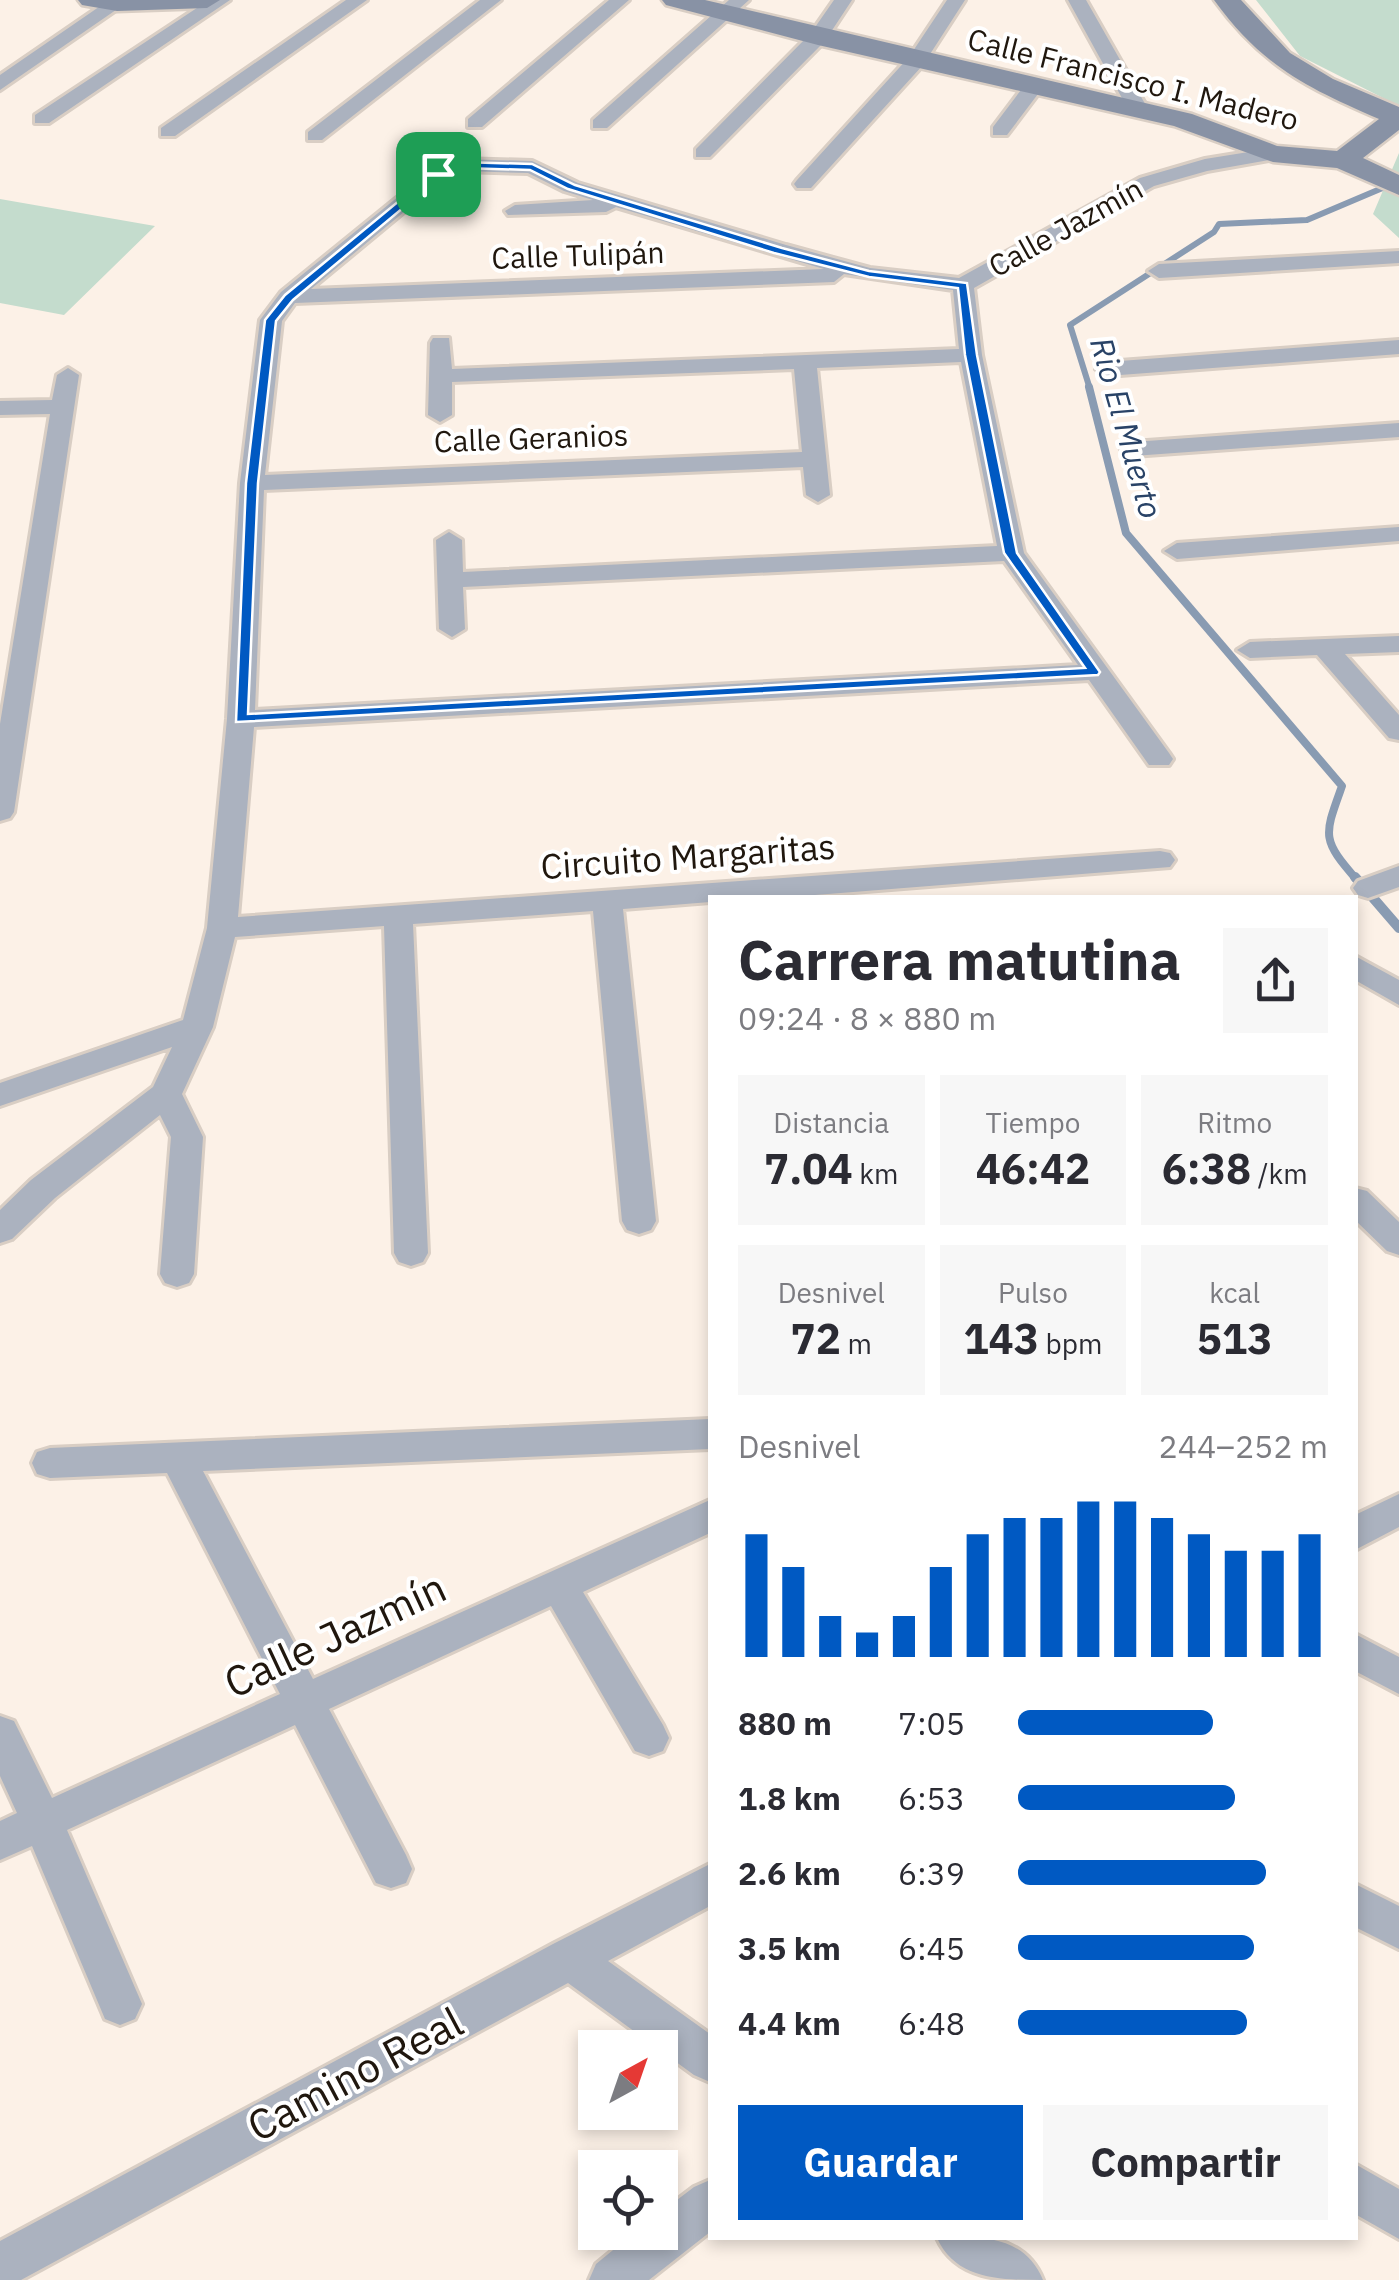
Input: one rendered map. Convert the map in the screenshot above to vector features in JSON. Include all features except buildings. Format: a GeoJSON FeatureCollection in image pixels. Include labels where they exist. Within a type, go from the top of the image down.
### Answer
{"type":"FeatureCollection","features":[{"type":"Feature","properties":{"kind":"main road"},"geometry":{"type":"LineString","coordinates":[[104,2],[207,0]]}},
{"type":"Feature","properties":{"kind":"main road","name":"Calle Francisco I. Madero"},"geometry":{"type":"LineString","coordinates":[[676,0],[734,7],[818,37],[1138,110],[1208,129],[1273,154],[1348,163]]}},
{"type":"Feature","properties":{"kind":"main road"},"geometry":{"type":"LineString","coordinates":[[1227,0],[1281,59],[1324,84],[1396,116],[1348,163],[1399,186]]}},
{"type":"Feature","properties":{"kind":"street"},"geometry":{"type":"LineString","coordinates":[[42,119],[221,0]]}},
{"type":"Feature","properties":{"kind":"street"},"geometry":{"type":"LineString","coordinates":[[168,132],[358,0]]}},
{"type":"Feature","properties":{"kind":"street"},"geometry":{"type":"LineString","coordinates":[[314,136],[492,0]]}},
{"type":"Feature","properties":{"kind":"street"},"geometry":{"type":"LineString","coordinates":[[474,123],[620,0]]}},
{"type":"Feature","properties":{"kind":"street"},"geometry":{"type":"LineString","coordinates":[[703,152],[818,37],[844,0]]}},
{"type":"Feature","properties":{"kind":"street"},"geometry":{"type":"LineString","coordinates":[[804,184],[916,60],[956,0]]}},
{"type":"Feature","properties":{"kind":"street"},"geometry":{"type":"LineString","coordinates":[[1077,1],[1138,110]]}},
{"type":"Feature","properties":{"kind":"street"},"geometry":{"type":"LineString","coordinates":[[0,84],[104,2]]}},
{"type":"Feature","properties":{"kind":"street"},"geometry":{"type":"LineString","coordinates":[[600,124],[734,7]]}},
{"type":"Feature","properties":{"kind":"street"},"geometry":{"type":"LineString","coordinates":[[1000,130],[1034,86]]}},
{"type":"Feature","properties":{"kind":"street","name":"Calle Jazmín"},"geometry":{"type":"LineString","coordinates":[[1159,759],[1011,553],[971,355],[963,286],[1147,182],[1205,165],[1273,154]]}},
{"type":"Feature","properties":{"kind":"street"},"geometry":{"type":"LineString","coordinates":[[0,1230],[43,1189],[166,1094],[197,1026],[222,928],[241,719],[252,483],[271,320],[289,297],[448,169],[460,165],[532,167],[572,187],[778,250],[869,274],[963,286]]}},
{"type":"Feature","properties":{"kind":"street"},"geometry":{"type":"LineString","coordinates":[[516,211],[636,205]]}},
{"type":"Feature","properties":{"kind":"street"},"geometry":{"type":"LineString","coordinates":[[1159,271],[1399,257]]}},
{"type":"Feature","properties":{"kind":"street","name":"Calle Tulipán"},"geometry":{"type":"LineString","coordinates":[[289,297],[869,274]]}},
{"type":"Feature","properties":{"kind":"street"},"geometry":{"type":"LineString","coordinates":[[440,415],[441,343]]}},
{"type":"Feature","properties":{"kind":"street"},"geometry":{"type":"LineString","coordinates":[[1107,369],[1399,347]]}},
{"type":"Feature","properties":{"kind":"street"},"geometry":{"type":"LineString","coordinates":[[440,376],[971,355]]}},
{"type":"Feature","properties":{"kind":"street"},"geometry":{"type":"LineString","coordinates":[[804,361],[818,494]]}},
{"type":"Feature","properties":{"kind":"street"},"geometry":{"type":"LineString","coordinates":[[0,812],[68,375]]}},
{"type":"Feature","properties":{"kind":"street"},"geometry":{"type":"LineString","coordinates":[[0,408],[62,406]]}},
{"type":"Feature","properties":{"kind":"street"},"geometry":{"type":"LineString","coordinates":[[1134,448],[1399,430]]}},
{"type":"Feature","properties":{"kind":"street","name":"Calle Geranios"},"geometry":{"type":"LineString","coordinates":[[252,483],[814,460]]}},
{"type":"Feature","properties":{"kind":"street"},"geometry":{"type":"LineString","coordinates":[[1177,551],[1399,534]]}},
{"type":"Feature","properties":{"kind":"street"},"geometry":{"type":"LineString","coordinates":[[449,540],[452,629]]}},
{"type":"Feature","properties":{"kind":"street"},"geometry":{"type":"LineString","coordinates":[[451,580],[1011,553]]}},
{"type":"Feature","properties":{"kind":"street"},"geometry":{"type":"LineString","coordinates":[[1250,650],[1399,644]]}},
{"type":"Feature","properties":{"kind":"street"},"geometry":{"type":"LineString","coordinates":[[1324,647],[1399,732]]}},
{"type":"Feature","properties":{"kind":"street"},"geometry":{"type":"LineString","coordinates":[[241,719],[1094,672]]}},
{"type":"Feature","properties":{"kind":"street","name":"Circuito Margaritas"},"geometry":{"type":"LineString","coordinates":[[734,895],[1007,884],[1160,860]]}},
{"type":"Feature","properties":{"kind":"street"},"geometry":{"type":"LineString","coordinates":[[1368,888],[1399,876]]}},
{"type":"Feature","properties":{"kind":"street","name":"Circuito Margaritas"},"geometry":{"type":"LineString","coordinates":[[222,928],[708,896]]}},
{"type":"Feature","properties":{"kind":"street"},"geometry":{"type":"LineString","coordinates":[[607,900],[638,1221]]}},
{"type":"Feature","properties":{"kind":"street"},"geometry":{"type":"LineString","coordinates":[[398,915],[411,1254]]}},
{"type":"Feature","properties":{"kind":"street"},"geometry":{"type":"LineString","coordinates":[[1358,968],[1399,994]]}},
{"type":"Feature","properties":{"kind":"street"},"geometry":{"type":"LineString","coordinates":[[0,1095],[197,1026]]}},
{"type":"Feature","properties":{"kind":"street"},"geometry":{"type":"LineString","coordinates":[[166,1094],[187,1136],[177,1274]]}},
{"type":"Feature","properties":{"kind":"street"},"geometry":{"type":"LineString","coordinates":[[1358,1203],[1399,1242]]}},
{"type":"Feature","properties":{"kind":"street"},"geometry":{"type":"LineString","coordinates":[[50,1463],[708,1434]]}},
{"type":"Feature","properties":{"kind":"street"},"geometry":{"type":"LineString","coordinates":[[178,1458],[391,1870]]}},
{"type":"Feature","properties":{"kind":"street"},"geometry":{"type":"LineString","coordinates":[[1358,1532],[1399,1510]]}},
{"type":"Feature","properties":{"kind":"street","name":"Calle Jazmín"},"geometry":{"type":"LineString","coordinates":[[0,1841],[708,1517]]}},
{"type":"Feature","properties":{"kind":"street"},"geometry":{"type":"LineString","coordinates":[[559,1585],[649,1738]]}},
{"type":"Feature","properties":{"kind":"street"},"geometry":{"type":"LineString","coordinates":[[1358,1654],[1399,1678]]}},
{"type":"Feature","properties":{"kind":"street"},"geometry":{"type":"LineString","coordinates":[[0,1734],[42,1821],[120,2004]]}},
{"type":"Feature","properties":{"kind":"street","name":"Camino Real"},"geometry":{"type":"LineString","coordinates":[[0,2266],[708,1885]]}},
{"type":"Feature","properties":{"kind":"street"},"geometry":{"type":"LineString","coordinates":[[1358,1906],[1399,1929]]}},
{"type":"Feature","properties":{"kind":"street"},"geometry":{"type":"LineString","coordinates":[[568,1958],[708,2059]]}},
{"type":"Feature","properties":{"kind":"street"},"geometry":{"type":"LineString","coordinates":[[1358,2189],[1399,2216]]}},
{"type":"Feature","properties":{"kind":"street"},"geometry":{"type":"LineString","coordinates":[[612,2280],[708,2206]]}},
{"type":"Feature","properties":{"kind":"street"},"geometry":{"type":"LineString","coordinates":[[963,2240],[1020,2280]]}},
{"type":"Feature","properties":{"kind":"green space"},"geometry":{"type":"Polygon","coordinates":[[[1256,0],[1399,0],[1399,106],[1300,56],[1256,0]]]}},
{"type":"Feature","properties":{"kind":"green space"},"geometry":{"type":"Polygon","coordinates":[[[1399,153],[1399,238],[1373,214],[1399,153]]]}},
{"type":"Feature","properties":{"kind":"green space"},"geometry":{"type":"Polygon","coordinates":[[[0,199],[155,226],[64,315],[0,303],[0,199]]]}},
{"type":"Feature","properties":{"kind":"waterway","name":"Rio El Muerto"},"geometry":{"type":"LineString","coordinates":[[1090,389],[1070,325],[1214,232],[1219,224],[1307,220],[1399,181]]}},
{"type":"Feature","properties":{"kind":"waterway","name":"Rio El Muerto"},"geometry":{"type":"LineString","coordinates":[[1089,387],[1126,533],[1342,786],[1329,836],[1337,855],[1357,880]]}},
{"type":"Feature","properties":{"kind":"waterway","name":"Rio El Muerto"},"geometry":{"type":"LineString","coordinates":[[1355,877],[1399,928]]}},
{"type":"Feature","properties":{"kind":"route"},"geometry":{"type":"LineString","coordinates":[[460,165],[532,167],[572,187],[778,250],[869,274],[963,286],[971,355],[1011,553],[1094,672],[241,719],[252,483],[271,320],[289,297],[438,174],[460,165]]}}]}
